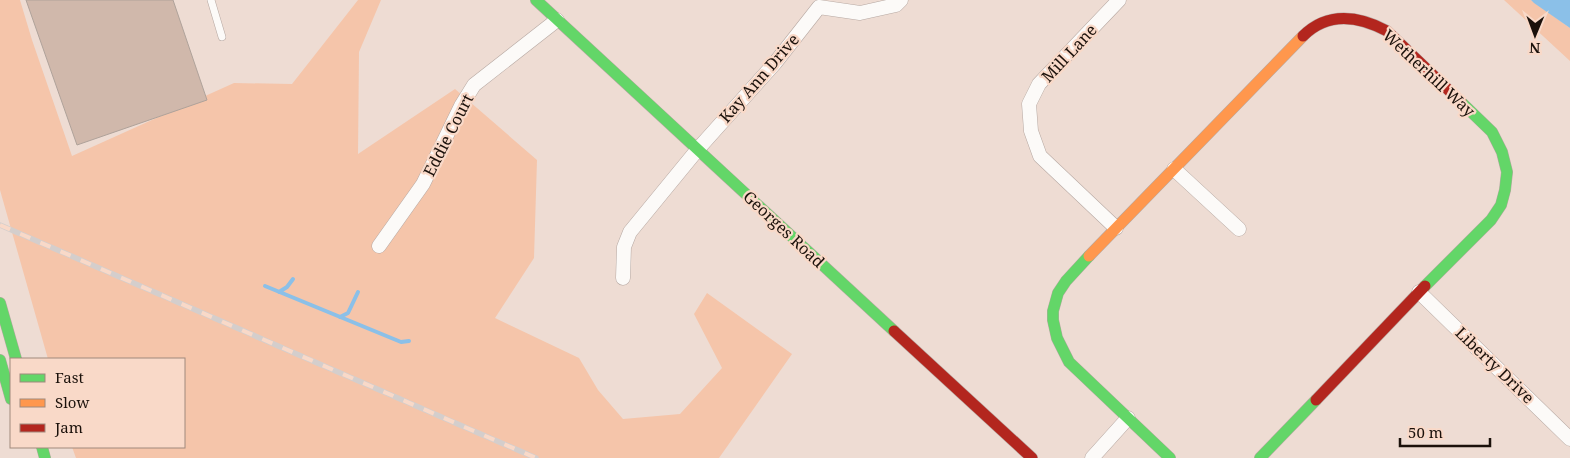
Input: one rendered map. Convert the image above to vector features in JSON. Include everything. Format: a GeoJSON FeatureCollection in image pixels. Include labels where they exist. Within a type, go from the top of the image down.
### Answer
{"type":"FeatureCollection","features":[{"type":"Feature","properties":{"kind":"main road","name":"Georges Road"},"geometry":{"type":"LineString","coordinates":[[536,0],[1032,458]]}},
{"type":"Feature","properties":{"kind":"main road","name":"Wetherhill Way"},"geometry":{"type":"LineString","coordinates":[[1170,458],[1069,362],[1057,342],[1052,324],[1053,309],[1058,294],[1072,274],[1311,28],[1327,20],[1345,18],[1372,22],[1387,31],[1492,132],[1502,152],[1507,172],[1506,190],[1501,206],[1491,220],[1419,292],[1260,458]]}},
{"type":"Feature","properties":{"kind":"main road"},"geometry":{"type":"LineString","coordinates":[[0,303],[16,358]]}},
{"type":"Feature","properties":{"kind":"main road"},"geometry":{"type":"LineString","coordinates":[[0,360],[10,395]]}},
{"type":"Feature","properties":{"kind":"street"},"geometry":{"type":"LineString","coordinates":[[817,3],[860,13],[896,6],[901,0]]}},
{"type":"Feature","properties":{"kind":"street","name":"Mill Lane"},"geometry":{"type":"LineString","coordinates":[[1116,228],[1040,156],[1031,131],[1030,104],[1039,84],[1119,0]]}},
{"type":"Feature","properties":{"kind":"street","name":"Kay Ann Drive"},"geometry":{"type":"LineString","coordinates":[[624,278],[624,246],[630,232],[698,148],[775,63],[817,3]]}},
{"type":"Feature","properties":{"kind":"street","name":"Eddie Court"},"geometry":{"type":"LineString","coordinates":[[379,246],[423,184],[461,106],[474,85],[557,20]]}},
{"type":"Feature","properties":{"kind":"street"},"geometry":{"type":"LineString","coordinates":[[1174,169],[1239,229]]}},
{"type":"Feature","properties":{"kind":"street","name":"Liberty Drive"},"geometry":{"type":"LineString","coordinates":[[1419,292],[1570,439]]}},
{"type":"Feature","properties":{"kind":"street"},"geometry":{"type":"LineString","coordinates":[[1092,458],[1128,418]]}},
{"type":"Feature","properties":{"kind":"lane"},"geometry":{"type":"LineString","coordinates":[[211,0],[222,37]]}},
{"type":"Feature","properties":{"kind":"shaded area"},"geometry":{"type":"Polygon","coordinates":[[[0,0],[20,0],[72,156],[234,83],[292,84],[358,0],[381,0],[359,52],[358,154],[455,89],[537,160],[534,258],[495,318],[579,358],[598,390],[623,419],[680,414],[722,368],[694,314],[707,293],[792,354],[719,458],[76,458],[72,448],[185,448],[185,358],[48,358],[0,190],[0,0]]]}},
{"type":"Feature","properties":{"kind":"shaded area"},"geometry":{"type":"Polygon","coordinates":[[[1504,0],[1531,0],[1570,28],[1570,61],[1504,0]]]}},
{"type":"Feature","properties":{"kind":"water"},"geometry":{"type":"Polygon","coordinates":[[[1531,0],[1570,0],[1570,28],[1534,3],[1531,0]]]}},
{"type":"Feature","properties":{"kind":"building"},"geometry":{"type":"Polygon","coordinates":[[[26,0],[173,0],[207,100],[77,145],[26,0]]]}},
{"type":"Feature","properties":{"kind":"waterway"},"geometry":{"type":"LineString","coordinates":[[279,292],[287,287],[293,279]]}},
{"type":"Feature","properties":{"kind":"waterway"},"geometry":{"type":"LineString","coordinates":[[265,286],[401,342],[409,341]]}},
{"type":"Feature","properties":{"kind":"waterway"},"geometry":{"type":"LineString","coordinates":[[340,317],[348,313],[358,292]]}},
{"type":"Feature","properties":{"kind":"railway"},"geometry":{"type":"LineString","coordinates":[[0,225],[536,458]]}},
{"type":"Feature","properties":{"kind":"traffic: fast"},"geometry":{"type":"LineString","coordinates":[[536,0],[894,331]]}},
{"type":"Feature","properties":{"kind":"traffic: fast"},"geometry":{"type":"LineString","coordinates":[[1425,286],[1491,220],[1501,205],[1505,190],[1507,172],[1502,152],[1492,132],[1461,102]]}},
{"type":"Feature","properties":{"kind":"traffic: fast"},"geometry":{"type":"LineString","coordinates":[[1089,256],[1066,281],[1058,293],[1053,311],[1057,338],[1069,362],[1170,458]]}},
{"type":"Feature","properties":{"kind":"traffic: fast"},"geometry":{"type":"LineString","coordinates":[[0,303],[16,358]]}},
{"type":"Feature","properties":{"kind":"traffic: fast"},"geometry":{"type":"LineString","coordinates":[[0,360],[10,395]]}},
{"type":"Feature","properties":{"kind":"traffic: fast"},"geometry":{"type":"LineString","coordinates":[[1260,458],[1316,400]]}},
{"type":"Feature","properties":{"kind":"traffic: fast"},"geometry":{"type":"LineString","coordinates":[[42,448],[45,458]]}},
{"type":"Feature","properties":{"kind":"traffic: slow"},"geometry":{"type":"LineString","coordinates":[[1089,256],[1303,36]]}},
{"type":"Feature","properties":{"kind":"traffic: jam"},"geometry":{"type":"LineString","coordinates":[[1303,36],[1313,28],[1333,19],[1355,19],[1376,26],[1387,31],[1461,102]]}},
{"type":"Feature","properties":{"kind":"traffic: jam"},"geometry":{"type":"LineString","coordinates":[[1316,400],[1425,286]]}},
{"type":"Feature","properties":{"kind":"traffic: jam"},"geometry":{"type":"LineString","coordinates":[[894,331],[1032,458]]}}]}
